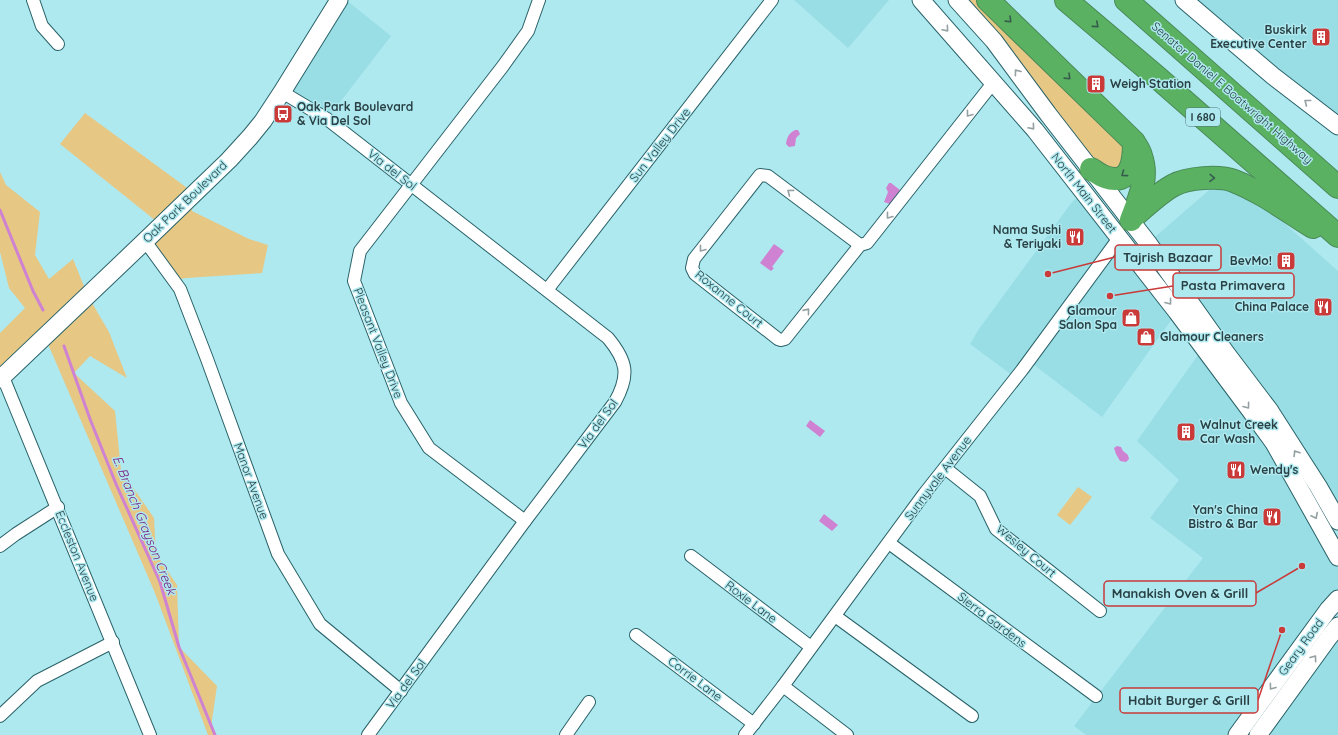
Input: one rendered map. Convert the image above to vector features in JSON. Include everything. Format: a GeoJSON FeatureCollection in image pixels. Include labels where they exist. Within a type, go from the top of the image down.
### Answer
{"type":"FeatureCollection","features":[{"type":"Feature","properties":{"kind":"highway"},"geometry":{"type":"LineString","coordinates":[[988,0],[1134,142],[1141,155],[1144,170],[1142,193],[1131,220]]}},
{"type":"Feature","properties":{"kind":"highway","name":"I 680"},"geometry":{"type":"LineString","coordinates":[[1066,0],[1170,87],[1338,236]]}},
{"type":"Feature","properties":{"kind":"highway","name":"I 680"},"geometry":{"type":"LineString","coordinates":[[1089,0],[1338,218]]}},
{"type":"Feature","properties":{"kind":"highway","name":"Senator Daniel E Boatwright Highway"},"geometry":{"type":"LineString","coordinates":[[1126,0],[1338,187]]}},
{"type":"Feature","properties":{"kind":"highway"},"geometry":{"type":"LineString","coordinates":[[1270,127],[1338,169]]}},
{"type":"Feature","properties":{"kind":"highway"},"geometry":{"type":"LineString","coordinates":[[1091,169],[1105,177],[1117,179],[1126,175],[1131,168],[1134,158],[1134,142]]}},
{"type":"Feature","properties":{"kind":"highway"},"geometry":{"type":"LineString","coordinates":[[1131,220],[1174,185],[1188,180],[1210,177],[1232,180],[1259,194],[1338,242]]}},
{"type":"Feature","properties":{"kind":"main road","name":"Oak Park Boulevard"},"geometry":{"type":"LineString","coordinates":[[2,378],[145,241],[244,143],[263,121],[339,0]]}},
{"type":"Feature","properties":{"kind":"main road","name":"North Main Street"},"geometry":{"type":"LineString","coordinates":[[921,0],[1035,130],[1177,312],[1274,443],[1338,557]]}},
{"type":"Feature","properties":{"kind":"main road","name":"North Main Street"},"geometry":{"type":"LineString","coordinates":[[957,0],[994,41],[1131,220],[1226,353],[1270,411],[1318,486],[1338,521]]}},
{"type":"Feature","properties":{"kind":"main road"},"geometry":{"type":"LineString","coordinates":[[1184,0],[1273,76],[1338,126]]}},
{"type":"Feature","properties":{"kind":"main road","name":"Sunnyvale Avenue"},"geometry":{"type":"LineString","coordinates":[[1119,238],[1131,220]]}},
{"type":"Feature","properties":{"kind":"main road"},"geometry":{"type":"LineString","coordinates":[[1318,486],[1338,504]]}},
{"type":"Feature","properties":{"kind":"main road","name":"Geary Road"},"geometry":{"type":"LineString","coordinates":[[1237,735],[1319,622],[1338,599]]}},
{"type":"Feature","properties":{"kind":"main road","name":"Geary Road"},"geometry":{"type":"LineString","coordinates":[[1258,735],[1338,626]]}},
{"type":"Feature","properties":{"kind":"street"},"geometry":{"type":"LineString","coordinates":[[33,0],[42,26],[58,44]]}},
{"type":"Feature","properties":{"kind":"street","name":"Pleasant Valley Drive"},"geometry":{"type":"LineString","coordinates":[[525,521],[429,448],[401,403],[354,281],[360,251],[504,66],[528,30],[540,0]]}},
{"type":"Feature","properties":{"kind":"street","name":"Sun Valley Drive"},"geometry":{"type":"LineString","coordinates":[[547,290],[772,0]]}},
{"type":"Feature","properties":{"kind":"street","name":"Roxanne Court"},"geometry":{"type":"LineString","coordinates":[[860,245],[768,176],[760,175],[694,259],[692,268],[695,274],[778,339],[785,339],[860,245],[867,244],[872,239],[994,83]]}},
{"type":"Feature","properties":{"kind":"street","name":"Via del Sol"},"geometry":{"type":"LineString","coordinates":[[282,92],[327,118],[608,338],[623,360],[626,375],[621,393],[615,402],[525,521],[368,735]]}},
{"type":"Feature","properties":{"kind":"street","name":"Sunnyvale Avenue"},"geometry":{"type":"LineString","coordinates":[[745,735],[945,468],[1022,370],[1119,238]]}},
{"type":"Feature","properties":{"kind":"street","name":"Manor Avenue"},"geometry":{"type":"LineString","coordinates":[[145,241],[180,289],[278,554],[320,624],[401,691]]}},
{"type":"Feature","properties":{"kind":"street","name":"Eccleston Avenue"},"geometry":{"type":"LineString","coordinates":[[2,378],[58,507],[150,735]]}},
{"type":"Feature","properties":{"kind":"street","name":"Wesley Court"},"geometry":{"type":"LineString","coordinates":[[945,468],[980,496],[996,529],[1100,611]]}},
{"type":"Feature","properties":{"kind":"street"},"geometry":{"type":"LineString","coordinates":[[0,546],[58,507]]}},
{"type":"Feature","properties":{"kind":"street","name":"Sierra Gardens"},"geometry":{"type":"LineString","coordinates":[[889,543],[1096,696]]}},
{"type":"Feature","properties":{"kind":"street","name":"Roxie Lane"},"geometry":{"type":"LineString","coordinates":[[691,556],[811,647]]}},
{"type":"Feature","properties":{"kind":"street"},"geometry":{"type":"LineString","coordinates":[[835,616],[972,716]]}},
{"type":"Feature","properties":{"kind":"street","name":"Corrie Lane"},"geometry":{"type":"LineString","coordinates":[[636,635],[754,724]]}},
{"type":"Feature","properties":{"kind":"street"},"geometry":{"type":"LineString","coordinates":[[0,716],[37,681],[113,642]]}},
{"type":"Feature","properties":{"kind":"street"},"geometry":{"type":"LineString","coordinates":[[783,686],[847,735]]}},
{"type":"Feature","properties":{"kind":"street"},"geometry":{"type":"LineString","coordinates":[[566,735],[589,702]]}},
{"type":"Feature","properties":{"kind":"shaded area"},"geometry":{"type":"Polygon","coordinates":[[[346,0],[391,36],[327,119],[282,92],[346,0]]]}},
{"type":"Feature","properties":{"kind":"shaded area"},"geometry":{"type":"Polygon","coordinates":[[[794,0],[889,0],[848,48],[794,0]]]}},
{"type":"Feature","properties":{"kind":"shaded area"},"geometry":{"type":"Polygon","coordinates":[[[959,0],[988,0],[1134,158],[1105,177],[959,0]]]}},
{"type":"Feature","properties":{"kind":"shaded area"},"geometry":{"type":"Polygon","coordinates":[[[1184,0],[1338,0],[1338,126],[1184,0]]]}},
{"type":"Feature","properties":{"kind":"shaded area"},"geometry":{"type":"Polygon","coordinates":[[[85,113],[194,193],[192,211],[249,239],[268,245],[262,273],[174,280],[145,241],[161,225],[60,144],[85,113]]]}},
{"type":"Feature","properties":{"kind":"shaded area"},"geometry":{"type":"Polygon","coordinates":[[[795,130],[798,130],[800,134],[796,138],[795,146],[789,147],[786,144],[787,139],[795,130]]]}},
{"type":"Feature","properties":{"kind":"shaded area"},"geometry":{"type":"Polygon","coordinates":[[[0,172],[6,185],[40,212],[35,255],[49,279],[73,259],[88,296],[109,332],[127,378],[90,356],[74,373],[115,411],[121,470],[154,518],[156,554],[177,585],[179,647],[217,686],[211,727],[215,735],[208,735],[155,593],[45,337],[0,379],[0,333],[25,308],[9,288],[0,252],[0,172]]]}},
{"type":"Feature","properties":{"kind":"shaded area"},"geometry":{"type":"Polygon","coordinates":[[[889,183],[900,190],[890,204],[884,202],[888,192],[886,188],[889,183]]]}},
{"type":"Feature","properties":{"kind":"shaded area"},"geometry":{"type":"Polygon","coordinates":[[[1215,185],[1264,205],[1338,271],[1338,504],[1318,486],[1148,243],[1215,185]]]}},
{"type":"Feature","properties":{"kind":"shaded area"},"geometry":{"type":"Polygon","coordinates":[[[1083,192],[1177,312],[1102,417],[1029,361],[1016,378],[970,344],[979,329],[1072,202],[1083,192]]]}},
{"type":"Feature","properties":{"kind":"shaded area"},"geometry":{"type":"Polygon","coordinates":[[[774,244],[784,251],[772,267],[774,268],[771,271],[760,263],[774,244]]]}},
{"type":"Feature","properties":{"kind":"shaded area"},"geometry":{"type":"Polygon","coordinates":[[[1203,348],[1338,557],[1338,599],[1237,735],[1086,735],[1074,726],[1203,558],[1150,518],[1179,480],[1137,441],[1203,348]]]}},
{"type":"Feature","properties":{"kind":"shaded area"},"geometry":{"type":"Polygon","coordinates":[[[810,420],[825,431],[820,437],[806,426],[810,420]]]}},
{"type":"Feature","properties":{"kind":"shaded area"},"geometry":{"type":"Polygon","coordinates":[[[1117,446],[1121,447],[1128,455],[1129,459],[1126,462],[1120,461],[1116,454],[1114,448],[1117,446]]]}},
{"type":"Feature","properties":{"kind":"shaded area"},"geometry":{"type":"Polygon","coordinates":[[[1078,487],[1092,497],[1070,525],[1057,515],[1078,487]]]}},
{"type":"Feature","properties":{"kind":"shaded area"},"geometry":{"type":"Polygon","coordinates":[[[824,514],[838,525],[832,531],[819,521],[824,514]]]}},
{"type":"Feature","properties":{"kind":"shaded area"},"geometry":{"type":"Polygon","coordinates":[[[1338,626],[1338,735],[1258,735],[1338,626]]]}},
{"type":"Feature","properties":{"kind":"waterway"},"geometry":{"type":"LineString","coordinates":[[0,210],[33,291],[43,310]]}},
{"type":"Feature","properties":{"kind":"waterway","name":"E. Branch Grayson Creek"},"geometry":{"type":"LineString","coordinates":[[64,346],[90,419],[116,484],[160,582],[179,647],[215,735]]}},
{"type":"Feature","properties":{"kind":"place","name":"Buskirk Executive Center"},"geometry":{"type":"Point","coordinates":[1321,37]}},
{"type":"Feature","properties":{"kind":"place","name":"Weigh Station"},"geometry":{"type":"Point","coordinates":[1096,84]}},
{"type":"Feature","properties":{"kind":"place","name":"Oak Park Boulevard & Via Del Sol"},"geometry":{"type":"Point","coordinates":[283,114]}},
{"type":"Feature","properties":{"kind":"place","name":"Nama Sushi & Teriyaki"},"geometry":{"type":"Point","coordinates":[1075,237]}},
{"type":"Feature","properties":{"kind":"place","name":"BevMo!"},"geometry":{"type":"Point","coordinates":[1286,261]}},
{"type":"Feature","properties":{"kind":"place","name":"Tajrish Bazaar"},"geometry":{"type":"Point","coordinates":[1048,274]}},
{"type":"Feature","properties":{"kind":"place","name":"Pasta Primavera"},"geometry":{"type":"Point","coordinates":[1110,296]}},
{"type":"Feature","properties":{"kind":"place","name":"China Palace"},"geometry":{"type":"Point","coordinates":[1323,307]}},
{"type":"Feature","properties":{"kind":"place","name":"Glamour Salon Spa"},"geometry":{"type":"Point","coordinates":[1131,318]}},
{"type":"Feature","properties":{"kind":"place","name":"Glamour Cleaners"},"geometry":{"type":"Point","coordinates":[1146,337]}},
{"type":"Feature","properties":{"kind":"place","name":"Walnut Creek Car Wash"},"geometry":{"type":"Point","coordinates":[1186,432]}},
{"type":"Feature","properties":{"kind":"place","name":"Wendy's"},"geometry":{"type":"Point","coordinates":[1236,470]}},
{"type":"Feature","properties":{"kind":"place","name":"Yan's China Bistro & Bar"},"geometry":{"type":"Point","coordinates":[1272,517]}},
{"type":"Feature","properties":{"kind":"place","name":"Manakish Oven & Grill"},"geometry":{"type":"Point","coordinates":[1302,566]}},
{"type":"Feature","properties":{"kind":"place","name":"Habit Burger & Grill"},"geometry":{"type":"Point","coordinates":[1282,630]}}]}
